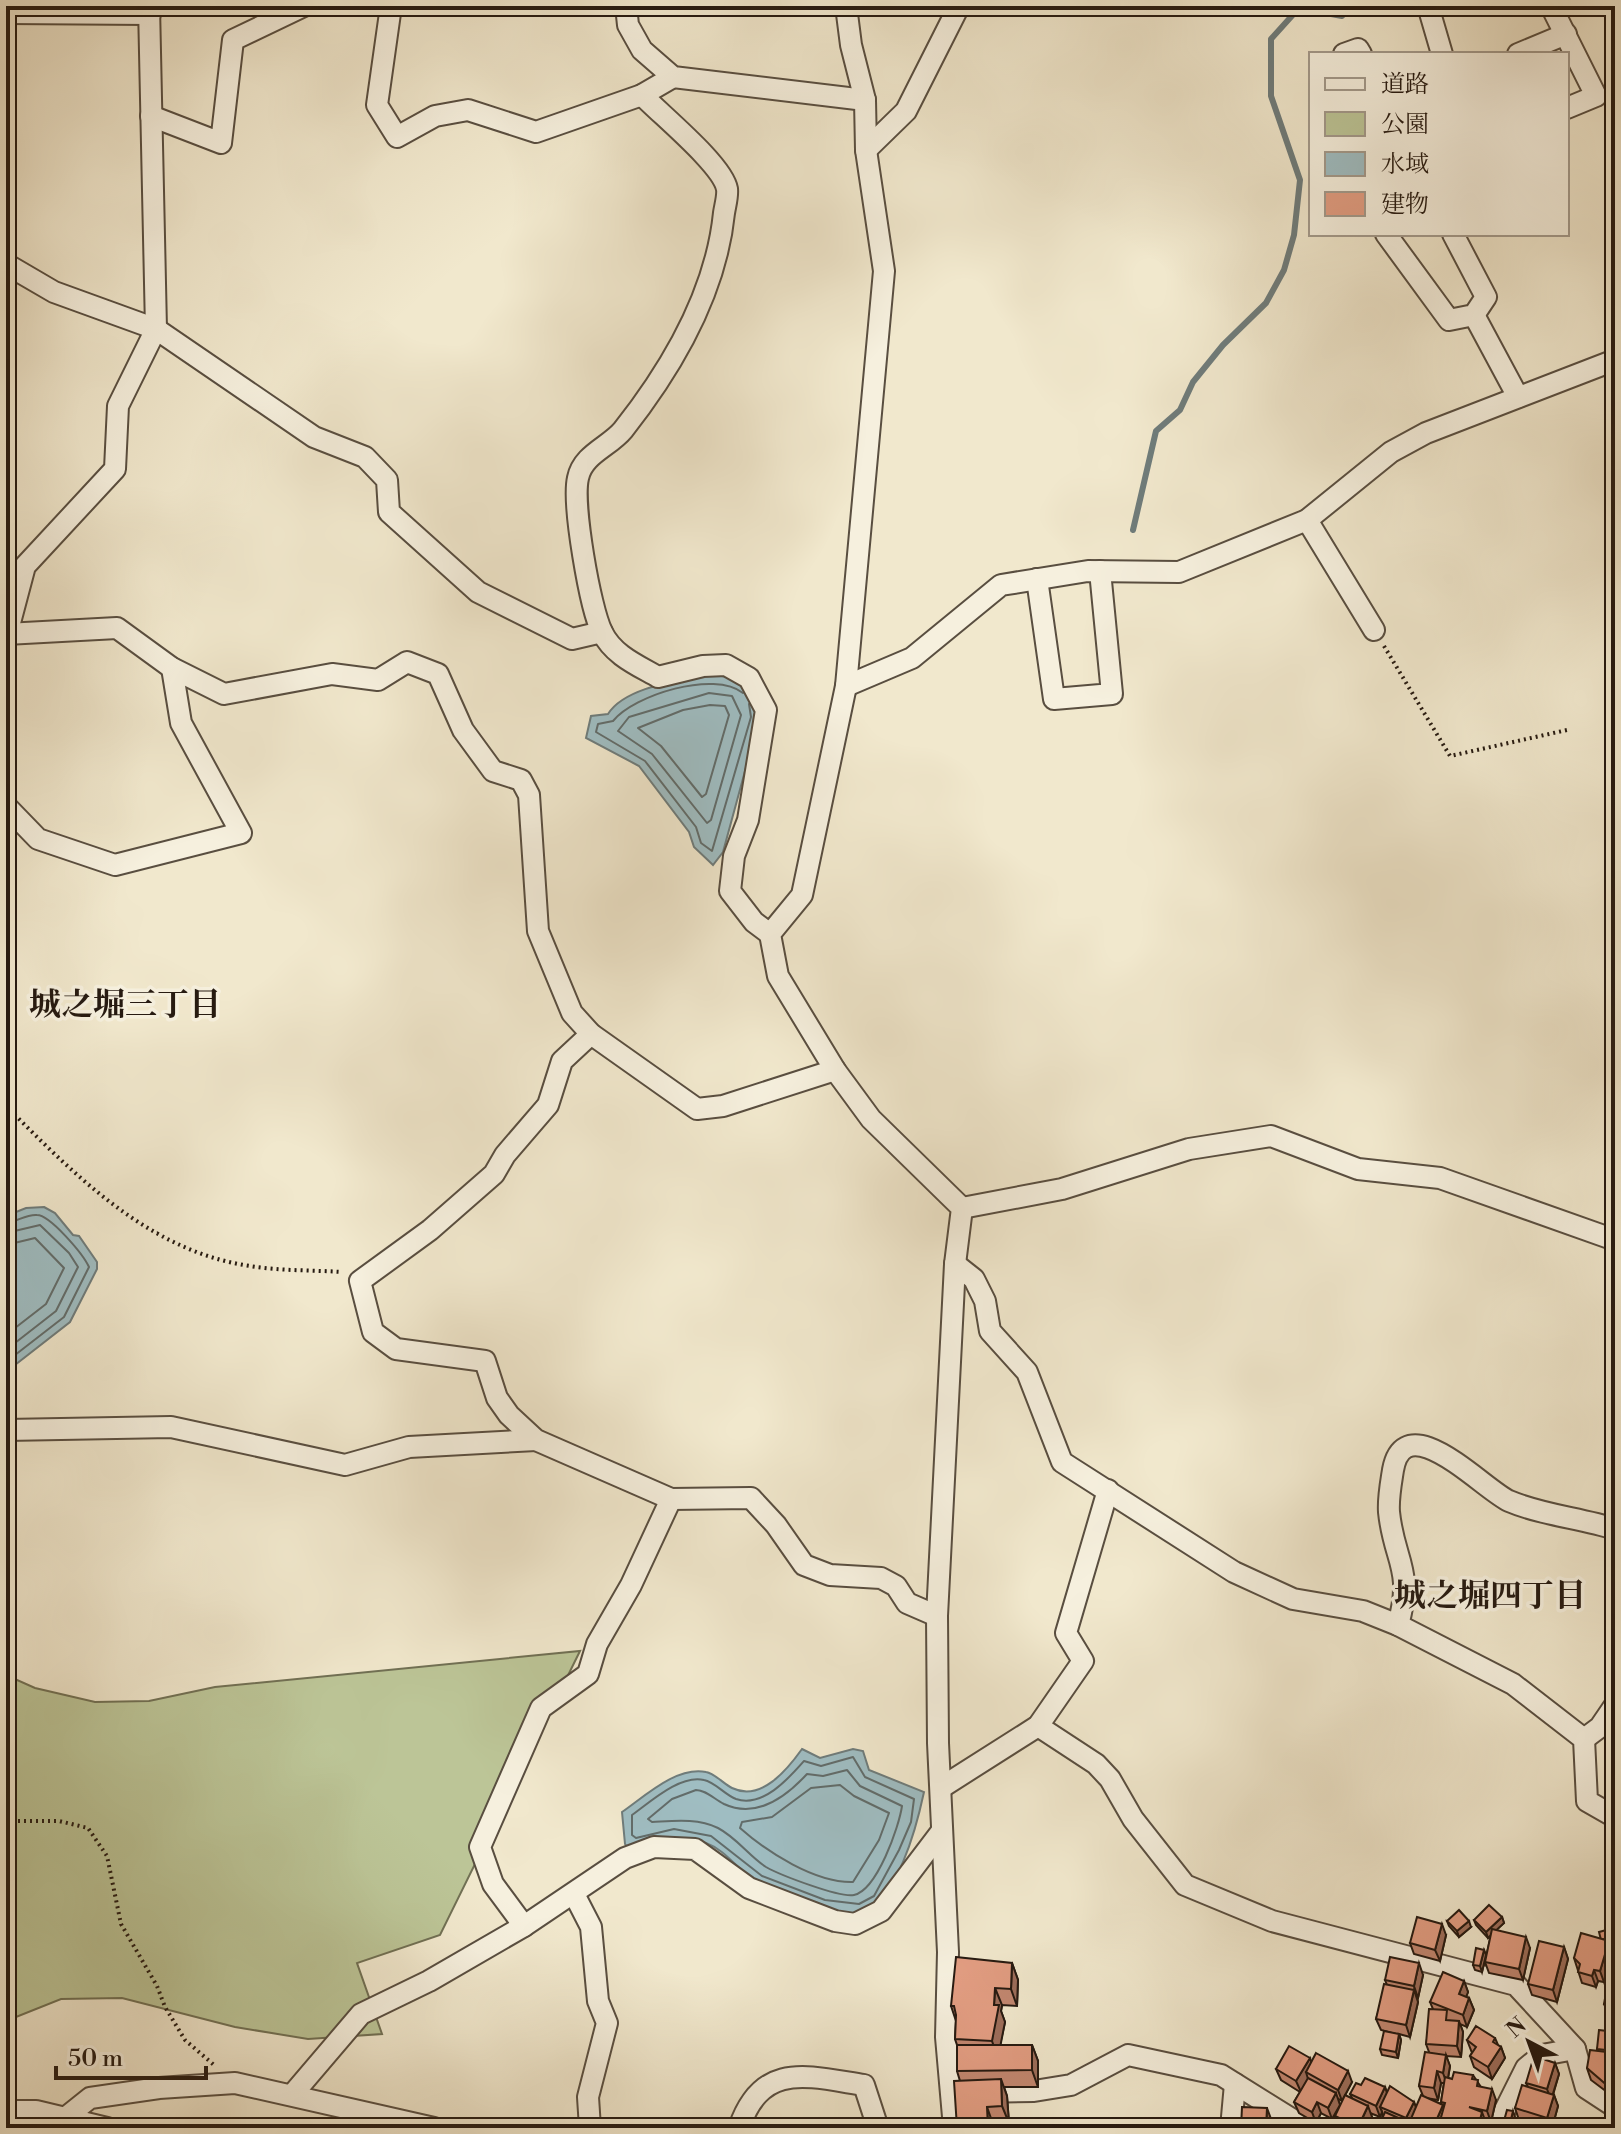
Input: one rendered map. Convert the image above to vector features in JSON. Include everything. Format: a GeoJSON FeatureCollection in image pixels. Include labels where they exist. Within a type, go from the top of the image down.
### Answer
{"type":"FeatureCollection","features":[{"type":"Feature","properties":{"kind":"street"},"geometry":{"type":"LineString","coordinates":[[151,116],[221,143],[233,40],[304,6]]}},
{"type":"Feature","properties":{"kind":"street"},"geometry":{"type":"LineString","coordinates":[[391,6],[377,105],[397,137],[435,116],[468,110],[536,132],[642,95],[673,77]]}},
{"type":"Feature","properties":{"kind":"street"},"geometry":{"type":"LineString","coordinates":[[626,6],[628,25],[642,50],[673,77],[865,100]]}},
{"type":"Feature","properties":{"kind":"street"},"geometry":{"type":"LineString","coordinates":[[770,934],[802,895],[846,686],[884,271],[866,150],[865,100],[851,45],[846,6]]}},
{"type":"Feature","properties":{"kind":"street"},"geometry":{"type":"LineString","coordinates":[[866,150],[906,111],[959,6]]}},
{"type":"Feature","properties":{"kind":"street"},"geometry":{"type":"LineString","coordinates":[[1428,6],[1441,52]]}},
{"type":"Feature","properties":{"kind":"street"},"geometry":{"type":"LineString","coordinates":[[1551,6],[1596,96],[1569,107]]}},
{"type":"Feature","properties":{"kind":"street"},"geometry":{"type":"LineString","coordinates":[[6,13],[150,10],[156,329],[118,406],[115,469],[25,566],[6,634],[117,628],[172,668],[224,694],[332,674],[378,680],[407,662],[438,674],[463,730],[493,771],[521,780],[529,795],[538,931],[572,1013],[591,1034],[697,1109],[723,1106],[835,1070]]}},
{"type":"Feature","properties":{"kind":"street"},"geometry":{"type":"LineString","coordinates":[[1523,52],[1566,34]]}},
{"type":"Feature","properties":{"kind":"street"},"geometry":{"type":"LineString","coordinates":[[642,95],[716,169],[727,187],[722,237],[696,317],[621,432],[589,458],[578,477],[577,524],[602,632],[620,655],[658,677],[703,666],[726,665],[749,678],[766,710],[748,820],[734,856],[730,891],[754,922],[770,934],[778,976],[835,1070],[871,1119],[962,1208]]}},
{"type":"Feature","properties":{"kind":"street"},"geometry":{"type":"LineString","coordinates":[[1387,236],[1449,320],[1474,315],[1486,297],[1454,236]]}},
{"type":"Feature","properties":{"kind":"street"},"geometry":{"type":"LineString","coordinates":[[6,264],[54,292],[156,329],[314,437],[365,457],[387,480],[389,512],[478,592],[572,639],[602,632]]}},
{"type":"Feature","properties":{"kind":"street"},"geometry":{"type":"LineString","coordinates":[[1474,315],[1518,397]]}},
{"type":"Feature","properties":{"kind":"street"},"geometry":{"type":"LineString","coordinates":[[846,686],[912,658],[1001,585],[1100,571],[1179,572],[1307,520],[1391,452],[1426,433],[1615,360]]}},
{"type":"Feature","properties":{"kind":"street"},"geometry":{"type":"LineString","coordinates":[[1307,520],[1374,630]]}},
{"type":"Feature","properties":{"kind":"street"},"geometry":{"type":"LineString","coordinates":[[1037,579],[1054,699],[1112,694],[1100,571]]}},
{"type":"Feature","properties":{"kind":"street"},"geometry":{"type":"LineString","coordinates":[[6,806],[38,839],[115,865],[241,833],[181,723],[172,668]]}},
{"type":"Feature","properties":{"kind":"street"},"geometry":{"type":"LineString","coordinates":[[591,1034],[562,1061],[548,1105],[505,1155],[494,1174],[430,1230],[360,1281],[369,1323],[379,1339],[396,1349],[485,1361],[497,1398],[509,1415],[536,1440],[671,1499],[751,1498],[776,1525],[804,1565],[830,1575],[881,1578],[896,1586],[907,1603],[937,1616]]}},
{"type":"Feature","properties":{"kind":"street"},"geometry":{"type":"LineString","coordinates":[[962,1208],[1062,1189],[1189,1149],[1271,1136],[1358,1169],[1440,1178],[1615,1240]]}},
{"type":"Feature","properties":{"kind":"street"},"geometry":{"type":"LineString","coordinates":[[954,2128],[946,2037],[946,1885],[938,1743],[937,1616],[955,1264],[962,1208]]}},
{"type":"Feature","properties":{"kind":"street"},"geometry":{"type":"LineString","coordinates":[[955,1264],[974,1279],[985,1301],[990,1331],[1032,1381],[1062,1462],[1207,1556],[1263,1587],[1311,1604],[1363,1611],[1398,1625],[1513,1684],[1584,1739],[1587,1801],[1615,1817]]}},
{"type":"Feature","properties":{"kind":"street"},"geometry":{"type":"LineString","coordinates":[[6,1430],[171,1427],[345,1465],[409,1447],[536,1440]]}},
{"type":"Feature","properties":{"kind":"street"},"geometry":{"type":"LineString","coordinates":[[1398,1625],[1404,1602],[1405,1570],[1389,1509],[1395,1458],[1414,1444],[1427,1447],[1476,1477],[1496,1495],[1513,1503],[1615,1529]]}},
{"type":"Feature","properties":{"kind":"street"},"geometry":{"type":"LineString","coordinates":[[942,1787],[1038,1726],[1083,1661],[1066,1633],[1108,1490]]}},
{"type":"Feature","properties":{"kind":"street"},"geometry":{"type":"LineString","coordinates":[[524,1926],[493,1884],[480,1847],[541,1708],[588,1674],[597,1644],[631,1585],[671,1499]]}},
{"type":"Feature","properties":{"kind":"street"},"geometry":{"type":"LineString","coordinates":[[1584,1739],[1600,1727],[1615,1705]]}},
{"type":"Feature","properties":{"kind":"street"},"geometry":{"type":"LineString","coordinates":[[1038,1726],[1096,1764],[1110,1779],[1133,1819],[1185,1885],[1272,1921],[1516,1985],[1575,2049],[1586,2088],[1615,2107]]}},
{"type":"Feature","properties":{"kind":"street"},"geometry":{"type":"LineString","coordinates":[[292,2095],[361,2014],[429,1981],[524,1926],[625,1858],[654,1847],[679,1847],[707,1855],[749,1888],[835,1921],[855,1924],[881,1911],[941,1832]]}},
{"type":"Feature","properties":{"kind":"street"},"geometry":{"type":"LineString","coordinates":[[574,1894],[591,1927],[598,2001],[607,2023],[588,2097],[590,2128]]}},
{"type":"Feature","properties":{"kind":"street"},"geometry":{"type":"LineString","coordinates":[[1496,2128],[1526,2068],[1542,2055],[1575,2049]]}},
{"type":"Feature","properties":{"kind":"street"},"geometry":{"type":"LineString","coordinates":[[950,2092],[1034,2091],[1060,2087],[1087,2079],[1128,2055],[1221,2075],[1306,2128]]}},
{"type":"Feature","properties":{"kind":"street"},"geometry":{"type":"LineString","coordinates":[[739,2128],[748,2101],[773,2080],[794,2078],[864,2085],[878,2128]]}},
{"type":"Feature","properties":{"kind":"street"},"geometry":{"type":"LineString","coordinates":[[65,2118],[90,2098],[159,2088],[235,2083],[434,2128]]}},
{"type":"Feature","properties":{"kind":"street"},"geometry":{"type":"LineString","coordinates":[[1231,2128],[1235,2084]]}},
{"type":"Feature","properties":{"kind":"street"},"geometry":{"type":"LineString","coordinates":[[6,2111],[36,2111],[107,2128]]}},
{"type":"Feature","properties":{"kind":"path"},"geometry":{"type":"LineString","coordinates":[[1374,630],[1450,756],[1567,730]]}},
{"type":"Feature","properties":{"kind":"path"},"geometry":{"type":"LineString","coordinates":[[6,1106],[87,1186],[181,1246],[248,1266],[348,1272],[360,1281]]}},
{"type":"Feature","properties":{"kind":"path"},"geometry":{"type":"LineString","coordinates":[[6,1821],[59,1821],[88,1828],[107,1856],[121,1924],[157,1986],[165,2007],[185,2040],[235,2083]]}},
{"type":"Feature","properties":{"kind":"green space"},"geometry":{"type":"Polygon","coordinates":[[[580,1651],[440,1935],[357,1963],[382,2034],[308,2039],[235,2027],[122,1998],[61,1999],[6,2021],[6,1675],[35,1688],[95,1702],[149,1701],[215,1687],[580,1651]]]}},
{"type":"Feature","properties":{"kind":"water"},"geometry":{"type":"Polygon","coordinates":[[[707,675],[736,680],[760,716],[723,852],[713,865],[694,847],[689,832],[639,766],[586,738],[591,716],[608,714],[627,697],[667,683],[707,675]]]}},
{"type":"Feature","properties":{"kind":"water"},"geometry":{"type":"Polygon","coordinates":[[[44,1207],[55,1213],[73,1235],[79,1236],[97,1262],[97,1269],[70,1322],[6,1372],[6,1216],[26,1208],[44,1207]]]}},
{"type":"Feature","properties":{"kind":"water"},"geometry":{"type":"Polygon","coordinates":[[[802,1749],[820,1758],[853,1749],[863,1751],[869,1770],[924,1792],[910,1842],[895,1879],[873,1906],[860,1912],[838,1912],[795,1899],[760,1884],[721,1851],[696,1840],[667,1839],[627,1847],[625,1844],[622,1812],[672,1778],[695,1771],[706,1772],[732,1788],[753,1791],[772,1782],[802,1749]]]}},
{"type":"Feature","properties":{"kind":"building"},"geometry":{"type":"Polygon","coordinates":[[[1489,1905],[1502,1917],[1486,1932],[1474,1920],[1489,1905]]]}},
{"type":"Feature","properties":{"kind":"building"},"geometry":{"type":"Polygon","coordinates":[[[1459,1910],[1469,1921],[1457,1931],[1447,1921],[1459,1910]]]}},
{"type":"Feature","properties":{"kind":"building"},"geometry":{"type":"Polygon","coordinates":[[[1417,1917],[1442,1924],[1435,1950],[1410,1943],[1417,1917]]]}},
{"type":"Feature","properties":{"kind":"building"},"geometry":{"type":"Polygon","coordinates":[[[1492,1929],[1526,1937],[1519,1969],[1485,1962],[1492,1929]]]}},
{"type":"Feature","properties":{"kind":"building"},"geometry":{"type":"Polygon","coordinates":[[[1610,1929],[1612,1937],[1601,1940],[1599,1932],[1610,1929]]]}},
{"type":"Feature","properties":{"kind":"building"},"geometry":{"type":"Polygon","coordinates":[[[1581,1933],[1609,1941],[1600,1971],[1594,1970],[1592,1976],[1578,1972],[1580,1964],[1574,1958],[1581,1933]]]}},
{"type":"Feature","properties":{"kind":"building"},"geometry":{"type":"Polygon","coordinates":[[[1539,1941],[1564,1947],[1553,1990],[1528,1984],[1539,1941]]]}},
{"type":"Feature","properties":{"kind":"building"},"geometry":{"type":"Polygon","coordinates":[[[1476,1948],[1484,1950],[1480,1966],[1473,1965],[1476,1948]]]}},
{"type":"Feature","properties":{"kind":"building"},"geometry":{"type":"Polygon","coordinates":[[[956,1957],[1012,1963],[1011,1989],[995,1988],[994,2005],[999,2005],[992,2041],[955,2039],[956,2015],[954,2006],[951,2006],[956,1957]]]}},
{"type":"Feature","properties":{"kind":"building"},"geometry":{"type":"Polygon","coordinates":[[[1390,1957],[1419,1963],[1414,1986],[1385,1980],[1390,1957]]]}},
{"type":"Feature","properties":{"kind":"building"},"geometry":{"type":"Polygon","coordinates":[[[1615,1960],[1615,1979],[1609,1978],[1615,1960]]]}},
{"type":"Feature","properties":{"kind":"building"},"geometry":{"type":"Polygon","coordinates":[[[1443,1972],[1464,1981],[1459,1994],[1469,1998],[1463,2015],[1430,2002],[1443,1972]]]}},
{"type":"Feature","properties":{"kind":"building"},"geometry":{"type":"Polygon","coordinates":[[[1384,1984],[1414,1990],[1406,2025],[1376,2019],[1384,1984]]]}},
{"type":"Feature","properties":{"kind":"building"},"geometry":{"type":"Polygon","coordinates":[[[1607,1987],[1615,1989],[1615,2005],[1604,2004],[1607,1987]]]}},
{"type":"Feature","properties":{"kind":"building"},"geometry":{"type":"Polygon","coordinates":[[[1429,2009],[1447,2010],[1446,2020],[1459,2021],[1457,2046],[1426,2044],[1429,2009]]]}},
{"type":"Feature","properties":{"kind":"building"},"geometry":{"type":"Polygon","coordinates":[[[1607,2009],[1615,2010],[1615,2031],[1605,2030],[1607,2009]]]}},
{"type":"Feature","properties":{"kind":"building"},"geometry":{"type":"Polygon","coordinates":[[[1476,2026],[1495,2038],[1493,2042],[1501,2047],[1488,2067],[1470,2056],[1476,2047],[1467,2040],[1476,2026]]]}},
{"type":"Feature","properties":{"kind":"building"},"geometry":{"type":"Polygon","coordinates":[[[1599,2030],[1615,2032],[1615,2051],[1597,2049],[1599,2030]]]}},
{"type":"Feature","properties":{"kind":"building"},"geometry":{"type":"Polygon","coordinates":[[[1384,2031],[1399,2034],[1396,2052],[1380,2049],[1384,2031]]]}},
{"type":"Feature","properties":{"kind":"building"},"geometry":{"type":"Polygon","coordinates":[[[957,2045],[1032,2045],[1032,2070],[957,2071],[957,2045]]]}},
{"type":"Feature","properties":{"kind":"building"},"geometry":{"type":"Polygon","coordinates":[[[1289,2046],[1310,2058],[1296,2081],[1276,2069],[1289,2046]]]}},
{"type":"Feature","properties":{"kind":"building"},"geometry":{"type":"Polygon","coordinates":[[[1590,2050],[1615,2053],[1615,2088],[1609,2087],[1587,2068],[1590,2050]]]}},
{"type":"Feature","properties":{"kind":"building"},"geometry":{"type":"Polygon","coordinates":[[[1425,2052],[1446,2055],[1443,2073],[1437,2071],[1434,2088],[1419,2086],[1425,2052]]]}},
{"type":"Feature","properties":{"kind":"building"},"geometry":{"type":"Polygon","coordinates":[[[1316,2053],[1348,2071],[1338,2090],[1306,2072],[1316,2053]]]}},
{"type":"Feature","properties":{"kind":"building"},"geometry":{"type":"Polygon","coordinates":[[[1534,2056],[1555,2063],[1547,2089],[1526,2083],[1534,2056]]]}},
{"type":"Feature","properties":{"kind":"building"},"geometry":{"type":"Polygon","coordinates":[[[1454,2072],[1473,2075],[1472,2079],[1478,2080],[1477,2086],[1492,2089],[1487,2111],[1469,2107],[1482,2112],[1478,2128],[1450,2128],[1451,2124],[1440,2121],[1445,2103],[1441,2102],[1445,2077],[1452,2079],[1454,2072]]]}},
{"type":"Feature","properties":{"kind":"building"},"geometry":{"type":"Polygon","coordinates":[[[1308,2078],[1336,2093],[1328,2108],[1317,2102],[1312,2112],[1294,2102],[1308,2078]]]}},
{"type":"Feature","properties":{"kind":"building"},"geometry":{"type":"Polygon","coordinates":[[[1365,2078],[1385,2087],[1376,2106],[1350,2094],[1356,2083],[1361,2085],[1365,2078]]]}},
{"type":"Feature","properties":{"kind":"building"},"geometry":{"type":"Polygon","coordinates":[[[1001,2079],[1002,2106],[987,2107],[988,2128],[957,2128],[954,2081],[1001,2079]]]}},
{"type":"Feature","properties":{"kind":"building"},"geometry":{"type":"Polygon","coordinates":[[[1522,2085],[1554,2095],[1547,2118],[1515,2108],[1522,2085]]]}},
{"type":"Feature","properties":{"kind":"building"},"geometry":{"type":"Polygon","coordinates":[[[1390,2086],[1414,2102],[1406,2118],[1380,2107],[1390,2086]]]}},
{"type":"Feature","properties":{"kind":"building"},"geometry":{"type":"Polygon","coordinates":[[[1345,2095],[1368,2106],[1358,2127],[1335,2116],[1345,2095]]]}},
{"type":"Feature","properties":{"kind":"building"},"geometry":{"type":"Polygon","coordinates":[[[1421,2095],[1443,2105],[1433,2128],[1407,2128],[1421,2095]]]}},
{"type":"Feature","properties":{"kind":"building"},"geometry":{"type":"Polygon","coordinates":[[[1242,2107],[1267,2108],[1266,2128],[1241,2128],[1242,2107]]]}},
{"type":"Feature","properties":{"kind":"building"},"geometry":{"type":"Polygon","coordinates":[[[1507,2110],[1513,2111],[1509,2128],[1502,2128],[1507,2110]]]}},
{"type":"Feature","properties":{"kind":"building"},"geometry":{"type":"Polygon","coordinates":[[[1385,2112],[1403,2120],[1399,2128],[1378,2128],[1385,2112]]]}},
{"type":"Feature","properties":{"kind":"building"},"geometry":{"type":"Polygon","coordinates":[[[1536,2123],[1553,2128],[1534,2128],[1536,2123]]]}},
{"type":"Feature","properties":{"kind":"waterway"},"geometry":{"type":"LineString","coordinates":[[1133,530],[1156,431],[1180,410],[1193,382],[1223,345],[1266,303],[1284,270],[1294,235],[1300,180],[1271,96],[1271,39],[1299,8],[1342,16],[1352,6]]}},
{"type":"Feature","properties":{"kind":"district","name":"城之堀三丁目"},"geometry":{"type":"Point","coordinates":[125,1004]}},
{"type":"Feature","properties":{"kind":"district","name":"城之堀四丁目"},"geometry":{"type":"Point","coordinates":[1490,1595]}}]}
